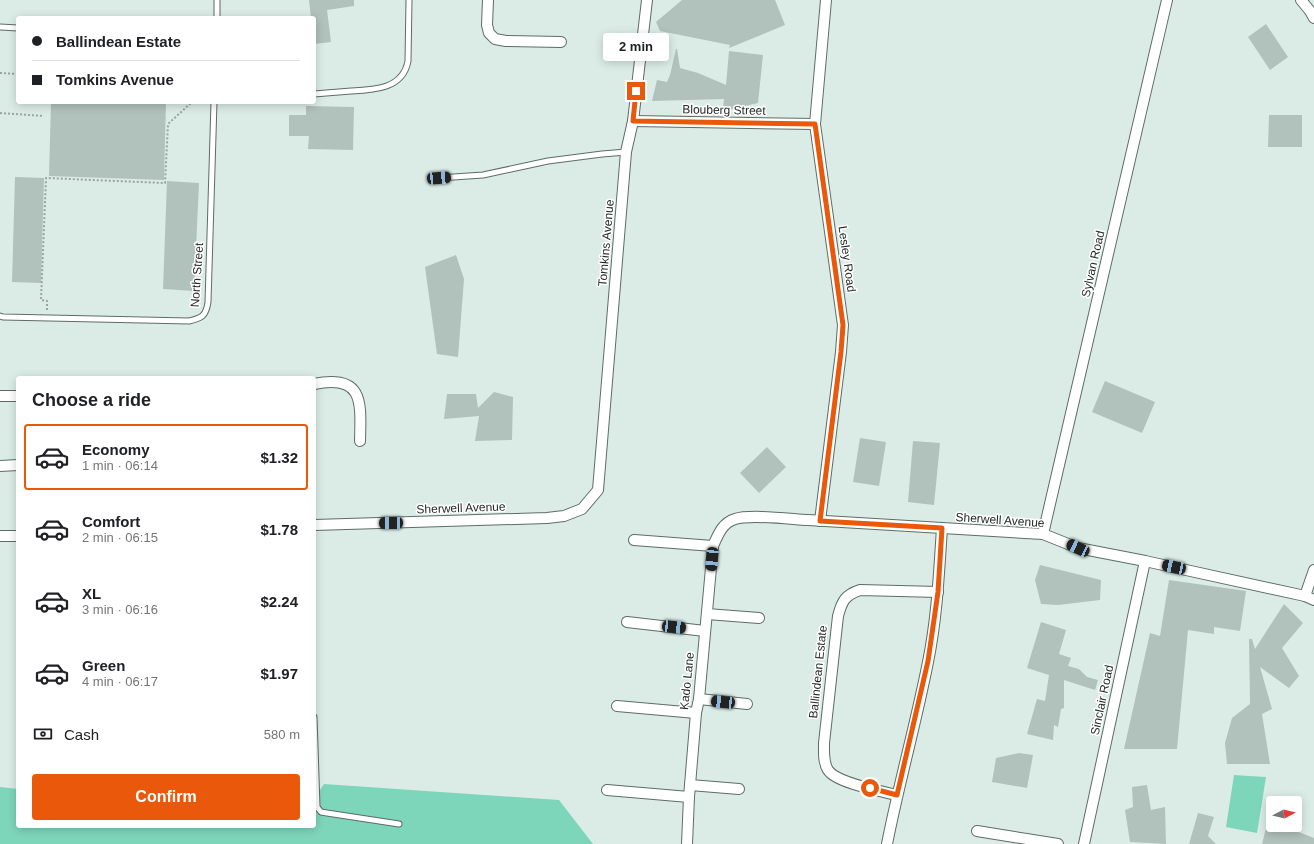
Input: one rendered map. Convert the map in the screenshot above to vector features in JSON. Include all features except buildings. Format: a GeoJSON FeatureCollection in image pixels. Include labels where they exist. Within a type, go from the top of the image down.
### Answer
{"type":"FeatureCollection","features":[{"type":"Feature","properties":{"kind":"street"},"geometry":{"type":"LineString","coordinates":[[488,0],[487,24],[489,34],[495,39],[506,41],[561,42]]}},
{"type":"Feature","properties":{"kind":"street","name":"Tomkins Avenue"},"geometry":{"type":"LineString","coordinates":[[598,490],[626,152],[633,121],[647,0]]}},
{"type":"Feature","properties":{"kind":"street","name":"Lesley Road"},"geometry":{"type":"LineString","coordinates":[[820,521],[843,325],[815,124],[826,0]]}},
{"type":"Feature","properties":{"kind":"street","name":"Sylvan Road"},"geometry":{"type":"LineString","coordinates":[[1044,534],[1168,0]]}},
{"type":"Feature","properties":{"kind":"street"},"geometry":{"type":"LineString","coordinates":[[1301,0],[1314,18]]}},
{"type":"Feature","properties":{"kind":"street","name":"Blouberg Street"},"geometry":{"type":"LineString","coordinates":[[633,121],[815,124]]}},
{"type":"Feature","properties":{"kind":"street"},"geometry":{"type":"LineString","coordinates":[[316,384],[334,381],[350,386],[356,394],[360,407],[360,441]]}},
{"type":"Feature","properties":{"kind":"street"},"geometry":{"type":"LineString","coordinates":[[0,396],[16,396]]}},
{"type":"Feature","properties":{"kind":"street"},"geometry":{"type":"LineString","coordinates":[[0,466],[16,466]]}},
{"type":"Feature","properties":{"kind":"street","name":"Sherwell Avenue"},"geometry":{"type":"LineString","coordinates":[[316,525],[547,518],[564,516],[582,509],[598,490]]}},
{"type":"Feature","properties":{"kind":"street","name":"Kado Lane"},"geometry":{"type":"LineString","coordinates":[[687,844],[689,797],[696,713],[699,699],[713,546],[726,523],[736,518],[751,517],[820,521]]}},
{"type":"Feature","properties":{"kind":"street","name":"Sherwell Avenue"},"geometry":{"type":"LineString","coordinates":[[820,521],[1044,534],[1078,548],[1145,561],[1310,598]]}},
{"type":"Feature","properties":{"kind":"street"},"geometry":{"type":"LineString","coordinates":[[888,844],[897,795],[928,661],[938,592],[942,528]]}},
{"type":"Feature","properties":{"kind":"street"},"geometry":{"type":"LineString","coordinates":[[0,536],[16,536]]}},
{"type":"Feature","properties":{"kind":"street"},"geometry":{"type":"LineString","coordinates":[[634,540],[713,546]]}},
{"type":"Feature","properties":{"kind":"street","name":"Sinclair Road"},"geometry":{"type":"LineString","coordinates":[[1084,844],[1145,561]]}},
{"type":"Feature","properties":{"kind":"street"},"geometry":{"type":"LineString","coordinates":[[1310,598],[1314,570]]}},
{"type":"Feature","properties":{"kind":"street","name":"Ballindean Estate"},"geometry":{"type":"LineString","coordinates":[[897,795],[843,781],[828,771],[824,760],[824,743],[838,616],[842,602],[850,594],[860,590],[938,592]]}},
{"type":"Feature","properties":{"kind":"street"},"geometry":{"type":"LineString","coordinates":[[707,614],[758,618]]}},
{"type":"Feature","properties":{"kind":"street"},"geometry":{"type":"LineString","coordinates":[[627,622],[705,631]]}},
{"type":"Feature","properties":{"kind":"street"},"geometry":{"type":"LineString","coordinates":[[699,699],[747,704]]}},
{"type":"Feature","properties":{"kind":"street"},"geometry":{"type":"LineString","coordinates":[[617,706],[696,713]]}},
{"type":"Feature","properties":{"kind":"street"},"geometry":{"type":"LineString","coordinates":[[690,785],[739,789]]}},
{"type":"Feature","properties":{"kind":"street"},"geometry":{"type":"LineString","coordinates":[[607,790],[689,797]]}},
{"type":"Feature","properties":{"kind":"street"},"geometry":{"type":"LineString","coordinates":[[977,831],[1024,841],[1058,844]]}},
{"type":"Feature","properties":{"kind":"lane"},"geometry":{"type":"LineString","coordinates":[[217,0],[217,16]]}},
{"type":"Feature","properties":{"kind":"lane"},"geometry":{"type":"LineString","coordinates":[[316,94],[372,90],[388,86],[396,82],[402,76],[408,61],[409,0]]}},
{"type":"Feature","properties":{"kind":"lane"},"geometry":{"type":"LineString","coordinates":[[0,27],[16,28]]}},
{"type":"Feature","properties":{"kind":"lane","name":"North Street"},"geometry":{"type":"LineString","coordinates":[[0,316],[188,321],[197,319],[203,315],[206,311],[208,302],[214,104]]}},
{"type":"Feature","properties":{"kind":"lane"},"geometry":{"type":"LineString","coordinates":[[439,178],[483,175],[548,161],[626,152]]}},
{"type":"Feature","properties":{"kind":"lane"},"geometry":{"type":"LineString","coordinates":[[316,778],[317,808],[321,812],[399,824]]}},
{"type":"Feature","properties":{"kind":"path"},"geometry":{"type":"LineString","coordinates":[[0,73],[16,74]]}},
{"type":"Feature","properties":{"kind":"path"},"geometry":{"type":"LineString","coordinates":[[46,317],[47,301],[42,300],[46,178],[165,183],[168,124],[190,104]]}},
{"type":"Feature","properties":{"kind":"path"},"geometry":{"type":"LineString","coordinates":[[0,113],[44,116]]}},
{"type":"Feature","properties":{"kind":"green space"},"geometry":{"type":"Polygon","coordinates":[[[1234,775],[1266,777],[1257,833],[1226,827],[1234,775]]]}},
{"type":"Feature","properties":{"kind":"green space"},"geometry":{"type":"Polygon","coordinates":[[[324,784],[559,800],[593,844],[0,844],[0,787],[16,789],[16,828],[316,828],[316,796],[324,784]]]}},
{"type":"Feature","properties":{"kind":"route"},"geometry":{"type":"LineString","coordinates":[[636,91],[633,121],[815,124],[843,325],[820,521],[942,528],[938,592],[928,661],[897,795],[870,788]]}}]}
